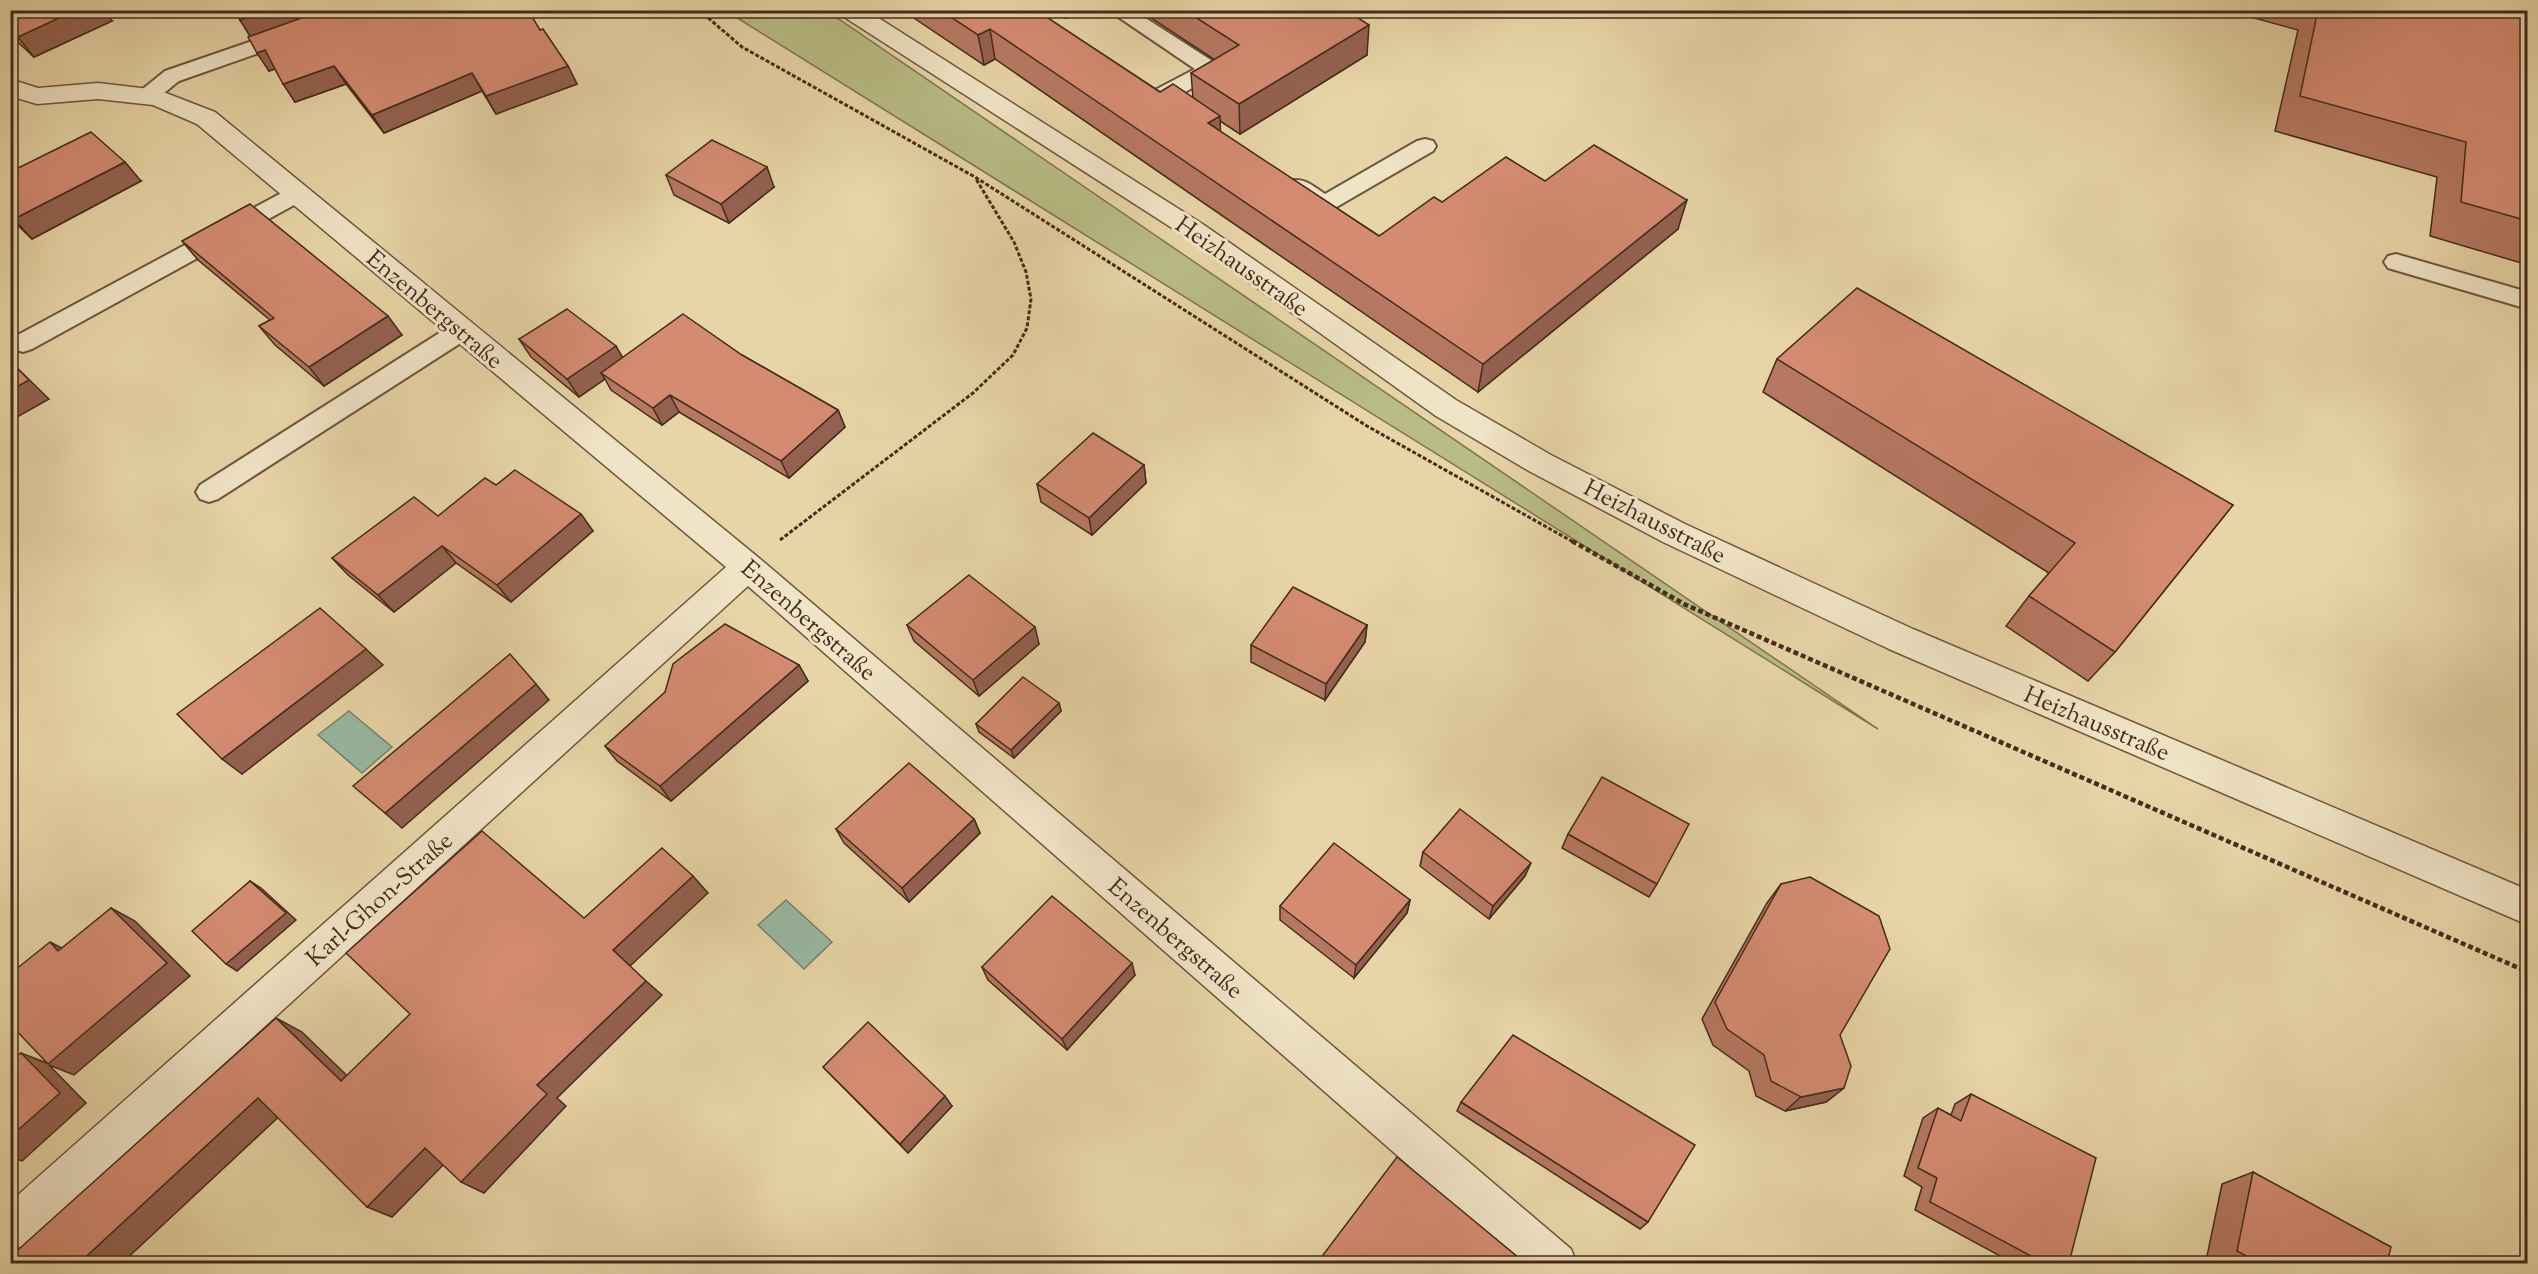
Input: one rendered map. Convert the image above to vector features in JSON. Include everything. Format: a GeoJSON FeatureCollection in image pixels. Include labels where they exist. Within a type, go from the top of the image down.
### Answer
{"type":"FeatureCollection","features":[{"type":"Feature","properties":{"kind":"street","name":"Heizhausstraße"},"geometry":{"type":"LineString","coordinates":[[849,10],[1195,231],[1446,408],[1540,463],[1674,533],[1901,639],[2528,908]]}},
{"type":"Feature","properties":{"kind":"street","name":"Enzenbergstraße"},"geometry":{"type":"LineString","coordinates":[[10,87],[37,96],[99,91],[158,98],[206,118],[748,567],[1542,1254],[1556,1263]]}},
{"type":"Feature","properties":{"kind":"street","name":"Karl-Ghon-Straße"},"geometry":{"type":"LineString","coordinates":[[10,1230],[748,567]]}},
{"type":"Feature","properties":{"kind":"lane"},"geometry":{"type":"LineString","coordinates":[[145,96],[172,76],[363,10]]}},
{"type":"Feature","properties":{"kind":"lane"},"geometry":{"type":"LineString","coordinates":[[1118,10],[1210,69],[1163,95]]}},
{"type":"Feature","properties":{"kind":"lane"},"geometry":{"type":"LineString","coordinates":[[1143,82],[1182,108]]}},
{"type":"Feature","properties":{"kind":"lane"},"geometry":{"type":"LineString","coordinates":[[1278,172],[1325,204],[1425,146]]}},
{"type":"Feature","properties":{"kind":"lane"},"geometry":{"type":"LineString","coordinates":[[23,343],[297,194]]}},
{"type":"Feature","properties":{"kind":"lane"},"geometry":{"type":"LineString","coordinates":[[2396,262],[2528,301]]}},
{"type":"Feature","properties":{"kind":"lane"},"geometry":{"type":"LineString","coordinates":[[209,492],[461,331]]}},
{"type":"Feature","properties":{"kind":"path"},"geometry":{"type":"LineString","coordinates":[[748,567],[973,393],[1013,355],[1027,328],[1031,299],[1026,272],[1014,242],[975,177]]}},
{"type":"Feature","properties":{"kind":"green space"},"geometry":{"type":"Polygon","coordinates":[[[726,11],[827,11],[1878,729],[726,11]]]}},
{"type":"Feature","properties":{"kind":"shaded area"},"geometry":{"type":"Polygon","coordinates":[[[349,711],[392,747],[362,773],[318,735],[349,711]]]}},
{"type":"Feature","properties":{"kind":"shaded area"},"geometry":{"type":"Polygon","coordinates":[[[786,900],[832,942],[804,969],[758,925],[786,900]]]}},
{"type":"Feature","properties":{"kind":"building"},"geometry":{"type":"Polygon","coordinates":[[[10,10],[76,10],[18,37],[10,30],[10,10]]]}},
{"type":"Feature","properties":{"kind":"building"},"geometry":{"type":"Polygon","coordinates":[[[235,10],[269,10],[240,20],[235,10]]]}},
{"type":"Feature","properties":{"kind":"building"},"geometry":{"type":"Polygon","coordinates":[[[324,10],[528,10],[540,30],[543,29],[568,66],[486,96],[472,73],[372,115],[334,66],[283,84],[265,50],[257,53],[248,37],[324,10]]]}},
{"type":"Feature","properties":{"kind":"building"},"geometry":{"type":"Polygon","coordinates":[[[940,10],[1036,10],[1160,92],[1173,84],[1220,116],[1208,123],[1379,236],[1434,197],[1442,202],[1506,157],[1545,181],[1594,145],[1687,200],[1483,364],[990,29],[978,35],[940,10]]]}},
{"type":"Feature","properties":{"kind":"building"},"geometry":{"type":"Polygon","coordinates":[[[1184,10],[1346,10],[1369,25],[1239,104],[1191,73],[1239,45],[1184,10]]]}},
{"type":"Feature","properties":{"kind":"building"},"geometry":{"type":"Polygon","coordinates":[[[2318,10],[2528,10],[2528,221],[2461,202],[2466,142],[2300,96],[2318,10]]]}},
{"type":"Feature","properties":{"kind":"building"},"geometry":{"type":"Polygon","coordinates":[[[91,132],[125,162],[14,219],[10,216],[10,172],[91,132]]]}},
{"type":"Feature","properties":{"kind":"building"},"geometry":{"type":"Polygon","coordinates":[[[712,140],[767,167],[721,204],[666,175],[712,140]]]}},
{"type":"Feature","properties":{"kind":"building"},"geometry":{"type":"Polygon","coordinates":[[[250,204],[388,316],[309,367],[259,326],[274,318],[182,241],[250,204]]]}},
{"type":"Feature","properties":{"kind":"building"},"geometry":{"type":"Polygon","coordinates":[[[1857,288],[2233,505],[2115,652],[2029,596],[2075,543],[1777,359],[1857,288]]]}},
{"type":"Feature","properties":{"kind":"building"},"geometry":{"type":"Polygon","coordinates":[[[567,309],[616,346],[567,379],[519,339],[567,309]]]}},
{"type":"Feature","properties":{"kind":"building"},"geometry":{"type":"Polygon","coordinates":[[[683,314],[742,355],[838,410],[781,461],[670,395],[653,408],[601,373],[683,314]]]}},
{"type":"Feature","properties":{"kind":"building"},"geometry":{"type":"Polygon","coordinates":[[[10,361],[29,380],[10,391],[10,361]]]}},
{"type":"Feature","properties":{"kind":"building"},"geometry":{"type":"Polygon","coordinates":[[[1093,433],[1144,465],[1089,518],[1037,484],[1093,433]]]}},
{"type":"Feature","properties":{"kind":"building"},"geometry":{"type":"Polygon","coordinates":[[[515,470],[581,514],[497,585],[442,546],[378,595],[332,558],[414,497],[438,516],[485,478],[496,485],[515,470]]]}},
{"type":"Feature","properties":{"kind":"building"},"geometry":{"type":"Polygon","coordinates":[[[969,575],[1035,627],[973,680],[907,625],[969,575]]]}},
{"type":"Feature","properties":{"kind":"building"},"geometry":{"type":"Polygon","coordinates":[[[1293,587],[1367,625],[1326,684],[1251,645],[1293,587]]]}},
{"type":"Feature","properties":{"kind":"building"},"geometry":{"type":"Polygon","coordinates":[[[320,608],[366,649],[222,759],[177,714],[320,608]]]}},
{"type":"Feature","properties":{"kind":"building"},"geometry":{"type":"Polygon","coordinates":[[[725,624],[799,665],[660,786],[605,746],[665,692],[673,664],[725,624]]]}},
{"type":"Feature","properties":{"kind":"building"},"geometry":{"type":"Polygon","coordinates":[[[510,654],[536,684],[385,813],[353,786],[510,654]]]}},
{"type":"Feature","properties":{"kind":"building"},"geometry":{"type":"Polygon","coordinates":[[[1023,677],[1059,703],[1011,750],[976,724],[1023,677]]]}},
{"type":"Feature","properties":{"kind":"building"},"geometry":{"type":"Polygon","coordinates":[[[909,763],[974,819],[902,888],[836,829],[909,763]]]}},
{"type":"Feature","properties":{"kind":"building"},"geometry":{"type":"Polygon","coordinates":[[[1602,777],[1689,824],[1657,884],[1568,834],[1602,777]]]}},
{"type":"Feature","properties":{"kind":"building"},"geometry":{"type":"Polygon","coordinates":[[[1460,809],[1531,863],[1493,906],[1423,852],[1460,809]]]}},
{"type":"Feature","properties":{"kind":"building"},"geometry":{"type":"Polygon","coordinates":[[[482,831],[584,918],[662,848],[693,876],[613,950],[646,981],[537,1085],[547,1094],[461,1182],[425,1148],[367,1207],[258,1098],[79,1263],[10,1263],[10,1257],[276,1018],[341,1081],[410,1014],[346,953],[482,831]]]}},
{"type":"Feature","properties":{"kind":"building"},"geometry":{"type":"Polygon","coordinates":[[[1334,843],[1410,900],[1356,965],[1280,906],[1334,843]]]}},
{"type":"Feature","properties":{"kind":"building"},"geometry":{"type":"Polygon","coordinates":[[[1810,877],[1879,916],[1890,949],[1840,1035],[1851,1066],[1844,1088],[1801,1097],[1771,1081],[1764,1055],[1727,1029],[1715,1002],[1781,884],[1810,877]]]}},
{"type":"Feature","properties":{"kind":"building"},"geometry":{"type":"Polygon","coordinates":[[[250,881],[286,913],[226,964],[192,931],[250,881]]]}},
{"type":"Feature","properties":{"kind":"building"},"geometry":{"type":"Polygon","coordinates":[[[1052,896],[1132,963],[1062,1039],[982,967],[1052,896]]]}},
{"type":"Feature","properties":{"kind":"building"},"geometry":{"type":"Polygon","coordinates":[[[111,908],[167,963],[48,1064],[10,1024],[10,974],[50,942],[58,951],[111,908]]]}},
{"type":"Feature","properties":{"kind":"building"},"geometry":{"type":"Polygon","coordinates":[[[868,1022],[945,1096],[900,1144],[823,1067],[868,1022]]]}},
{"type":"Feature","properties":{"kind":"building"},"geometry":{"type":"Polygon","coordinates":[[[1513,1035],[1695,1145],[1648,1222],[1461,1102],[1513,1035]]]}},
{"type":"Feature","properties":{"kind":"building"},"geometry":{"type":"Polygon","coordinates":[[[21,1053],[60,1093],[10,1137],[10,1061],[21,1053]]]}},
{"type":"Feature","properties":{"kind":"building"},"geometry":{"type":"Polygon","coordinates":[[[1971,1094],[2096,1158],[2069,1263],[2044,1263],[1930,1202],[1937,1178],[1918,1168],[1938,1108],[1961,1121],[1971,1094]]]}},
{"type":"Feature","properties":{"kind":"building"},"geometry":{"type":"Polygon","coordinates":[[[1397,1157],[1525,1263],[1317,1263],[1397,1157]]]}},
{"type":"Feature","properties":{"kind":"building"},"geometry":{"type":"Polygon","coordinates":[[[2253,1172],[2391,1247],[2387,1263],[2253,1263],[2254,1260],[2237,1251],[2253,1172]]]}}]}
